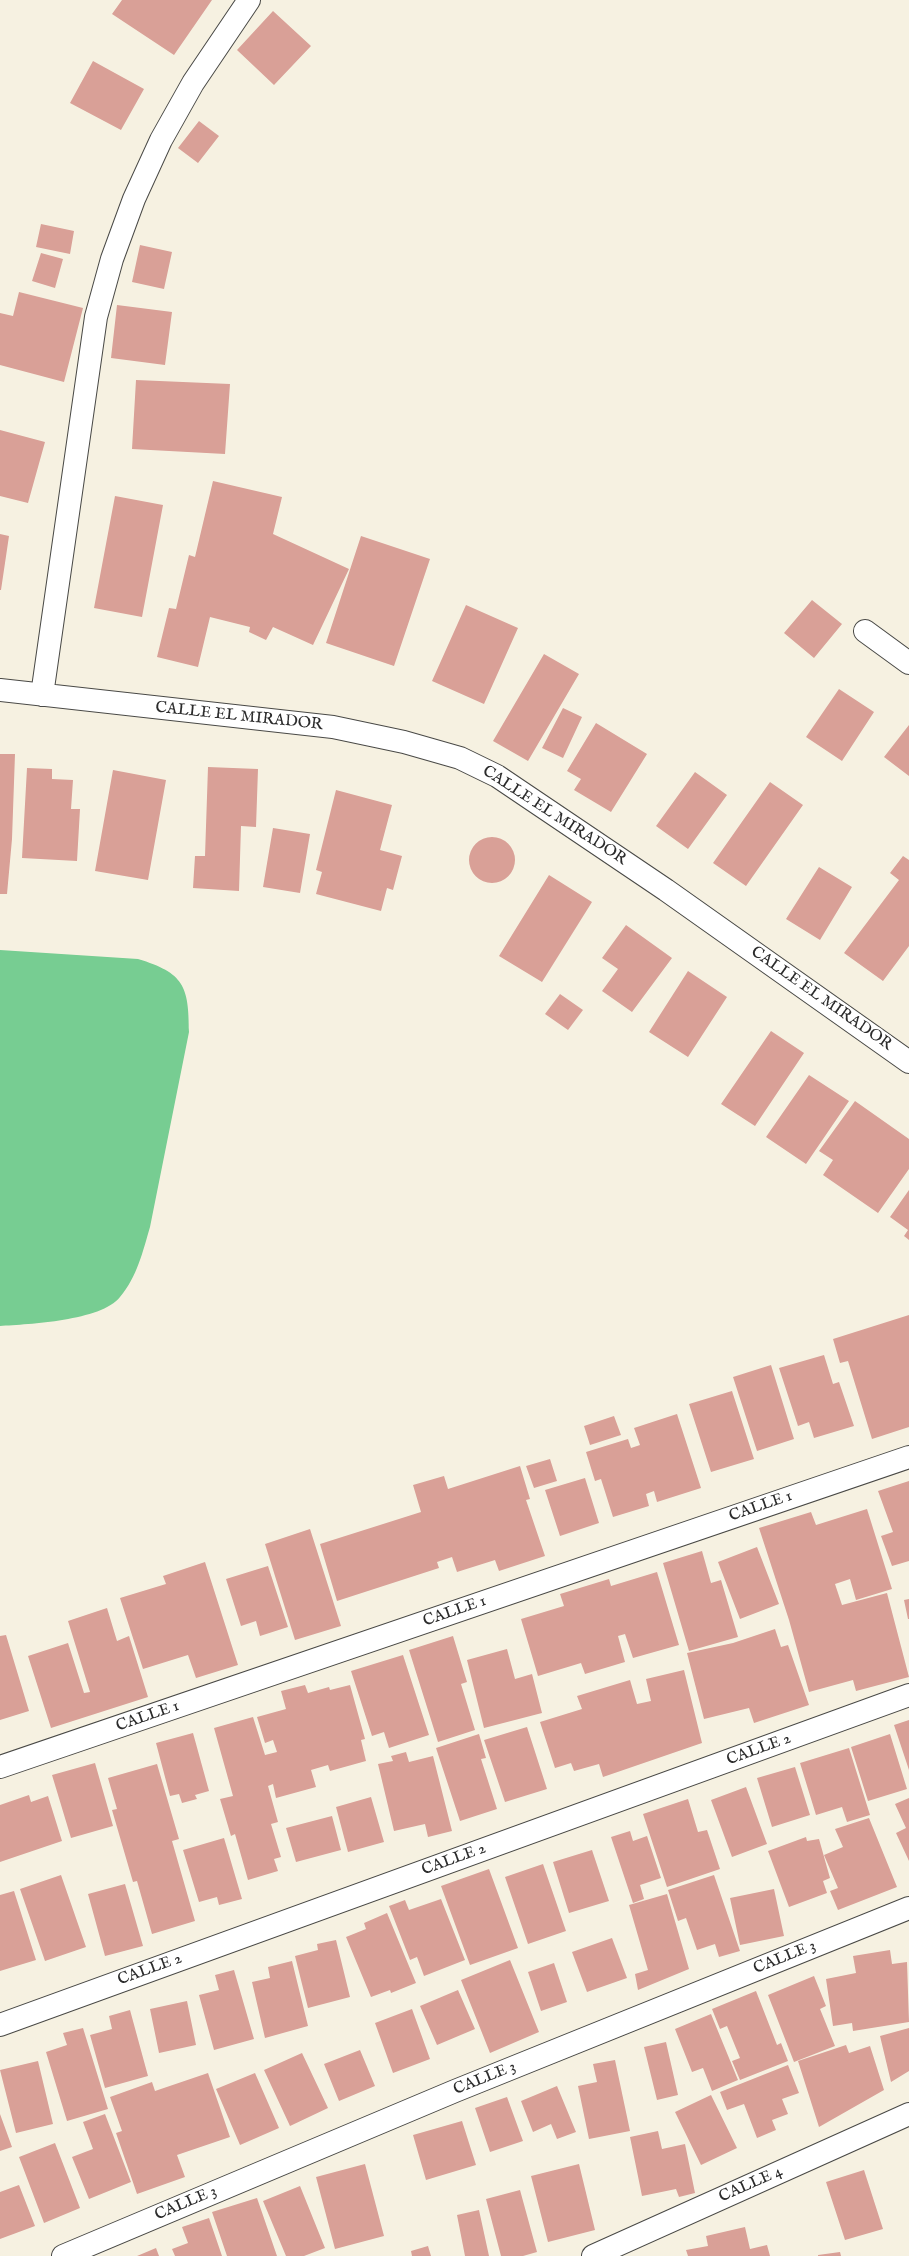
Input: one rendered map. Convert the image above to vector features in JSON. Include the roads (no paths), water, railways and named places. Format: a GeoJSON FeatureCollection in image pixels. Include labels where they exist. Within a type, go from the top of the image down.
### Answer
{"type":"FeatureCollection","features":[{"type":"Feature","properties":{"kind":"street"},"geometry":{"type":"LineString","coordinates":[[42,695],[96,317],[112,260],[134,199],[162,140],[194,83],[249,0]]}},
{"type":"Feature","properties":{"kind":"street"},"geometry":{"type":"LineString","coordinates":[[865,631],[909,663]]}},
{"type":"Feature","properties":{"kind":"street","name":"CALLE EL MIRADOR"},"geometry":{"type":"LineString","coordinates":[[0,690],[333,727],[404,742],[460,758],[497,776],[666,890],[909,1062]]}},
{"type":"Feature","properties":{"kind":"street","name":"CALLE 1"},"geometry":{"type":"LineString","coordinates":[[0,1767],[909,1457]]}},
{"type":"Feature","properties":{"kind":"street","name":"CALLE 2"},"geometry":{"type":"LineString","coordinates":[[0,2025],[909,1696]]}},
{"type":"Feature","properties":{"kind":"street","name":"CALLE 3"},"geometry":{"type":"LineString","coordinates":[[63,2256],[448,2094],[909,1908]]}},
{"type":"Feature","properties":{"kind":"street","name":"CALLE 4"},"geometry":{"type":"LineString","coordinates":[[593,2256],[909,2114]]}}]}
